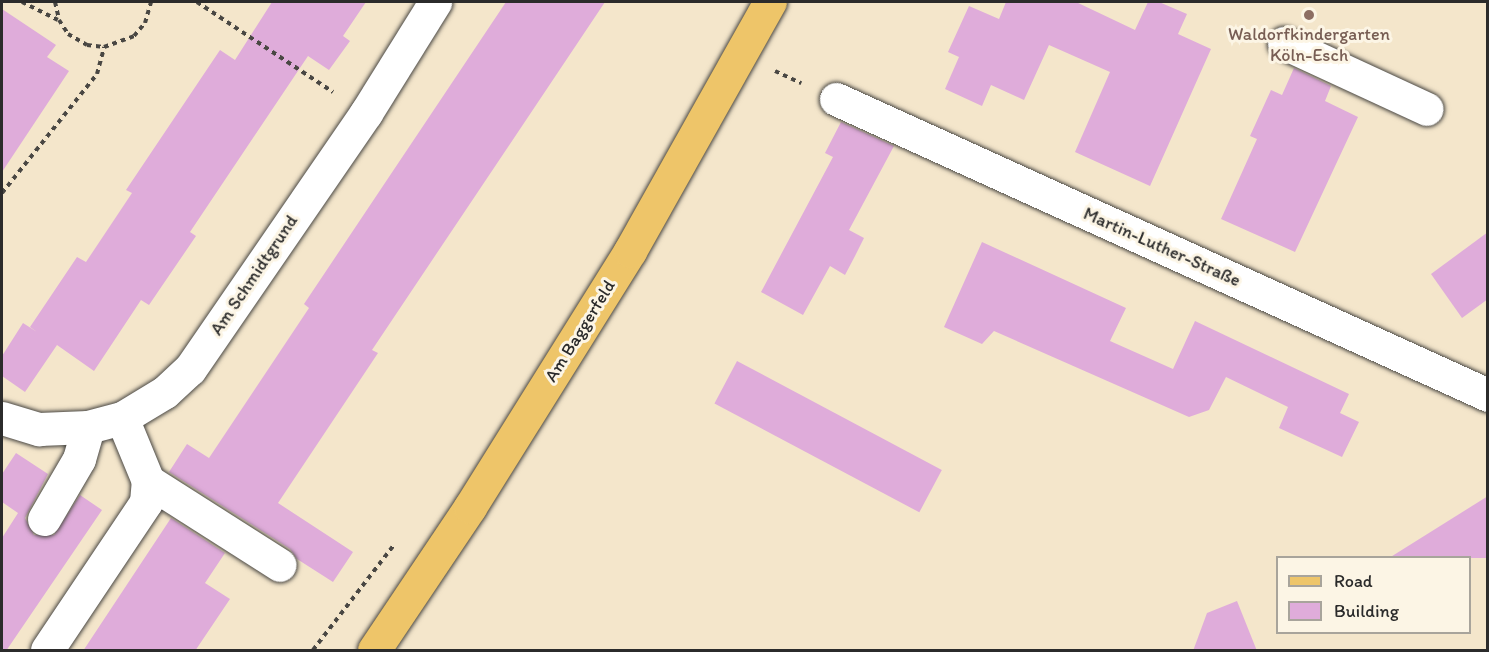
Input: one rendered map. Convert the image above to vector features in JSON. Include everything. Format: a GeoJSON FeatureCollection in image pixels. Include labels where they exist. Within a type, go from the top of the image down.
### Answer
{"type":"FeatureCollection","features":[{"type":"Feature","properties":{"kind":"main road","name":"Am Baggerfeld"},"geometry":{"type":"LineString","coordinates":[[374,651],[471,507],[618,271],[770,2]]}},
{"type":"Feature","properties":{"kind":"street","name":"Am Schmidtgrund"},"geometry":{"type":"LineString","coordinates":[[2,418],[39,429],[88,427],[122,418],[165,392],[190,369],[366,113],[435,2]]}},
{"type":"Feature","properties":{"kind":"street"},"geometry":{"type":"LineString","coordinates":[[1284,43],[1426,108]]}},
{"type":"Feature","properties":{"kind":"street","name":"Martin-Luther-Straße"},"geometry":{"type":"LineString","coordinates":[[836,99],[1488,395]]}},
{"type":"Feature","properties":{"kind":"street"},"geometry":{"type":"LineString","coordinates":[[47,651],[146,502],[147,481],[122,418]]}},
{"type":"Feature","properties":{"kind":"street"},"geometry":{"type":"LineString","coordinates":[[44,519],[79,459],[88,427]]}},
{"type":"Feature","properties":{"kind":"street"},"geometry":{"type":"LineString","coordinates":[[147,481],[280,565]]}},
{"type":"Feature","properties":{"kind":"path"},"geometry":{"type":"LineString","coordinates":[[22,2],[59,20]]}},
{"type":"Feature","properties":{"kind":"path"},"geometry":{"type":"LineString","coordinates":[[55,2],[59,20],[68,34],[87,45],[104,47],[134,36],[145,23],[151,2]]}},
{"type":"Feature","properties":{"kind":"path"},"geometry":{"type":"LineString","coordinates":[[197,2],[366,113]]}},
{"type":"Feature","properties":{"kind":"path"},"geometry":{"type":"LineString","coordinates":[[2,193],[97,74],[104,47]]}},
{"type":"Feature","properties":{"kind":"path"},"geometry":{"type":"LineString","coordinates":[[741,56],[836,99]]}},
{"type":"Feature","properties":{"kind":"building"},"geometry":{"type":"Polygon","coordinates":[[[272,2],[366,2],[343,36],[350,41],[329,70],[308,56],[190,232],[196,236],[149,305],[141,300],[94,371],[57,345],[25,392],[2,376],[2,356],[23,323],[37,332],[30,327],[77,257],[86,262],[132,193],[126,190],[220,50],[235,60],[272,2]]]}},
{"type":"Feature","properties":{"kind":"building"},"geometry":{"type":"Polygon","coordinates":[[[506,2],[605,2],[372,350],[378,353],[278,503],[353,552],[333,582],[297,559],[290,549],[169,472],[187,444],[209,458],[309,308],[304,304],[506,2]]]}},
{"type":"Feature","properties":{"kind":"building"},"geometry":{"type":"Polygon","coordinates":[[[1006,2],[1076,2],[1135,30],[1148,2],[1159,2],[1187,14],[1178,34],[1211,49],[1150,186],[1075,152],[1110,72],[1049,45],[1024,100],[991,85],[982,106],[945,89],[959,57],[948,52],[969,6],[999,19],[1006,2]]]}},
{"type":"Feature","properties":{"kind":"building"},"geometry":{"type":"Polygon","coordinates":[[[2,9],[56,45],[47,57],[69,71],[2,172],[2,9]]]}},
{"type":"Feature","properties":{"kind":"building"},"geometry":{"type":"Polygon","coordinates":[[[1294,68],[1331,86],[1325,101],[1358,117],[1295,252],[1221,219],[1257,139],[1250,136],[1271,90],[1282,95],[1294,68]]]}},
{"type":"Feature","properties":{"kind":"building"},"geometry":{"type":"Polygon","coordinates":[[[841,122],[894,146],[849,230],[864,238],[845,275],[830,266],[803,315],[761,292],[833,157],[825,153],[841,122]]]}},
{"type":"Feature","properties":{"kind":"building"},"geometry":{"type":"Polygon","coordinates":[[[1488,232],[1488,299],[1462,318],[1431,274],[1488,232]]]}},
{"type":"Feature","properties":{"kind":"building"},"geometry":{"type":"Polygon","coordinates":[[[982,242],[1126,308],[1110,341],[1173,369],[1195,321],[1349,394],[1340,413],[1359,422],[1342,457],[1279,428],[1288,407],[1226,377],[1209,410],[1189,417],[994,331],[982,344],[944,327],[982,242]]]}},
{"type":"Feature","properties":{"kind":"building"},"geometry":{"type":"Polygon","coordinates":[[[737,361],[942,470],[919,512],[714,403],[737,361]]]}},
{"type":"Feature","properties":{"kind":"building"},"geometry":{"type":"Polygon","coordinates":[[[16,453],[48,474],[25,518],[34,535],[54,535],[80,495],[102,510],[6,651],[2,651],[2,538],[18,513],[2,502],[2,474],[16,453]]]}},
{"type":"Feature","properties":{"kind":"building"},"geometry":{"type":"Polygon","coordinates":[[[1488,496],[1488,558],[1392,556],[1488,496]]]}},
{"type":"Feature","properties":{"kind":"building"},"geometry":{"type":"Polygon","coordinates":[[[171,518],[225,553],[205,583],[230,599],[195,651],[83,651],[171,518]]]}},
{"type":"Feature","properties":{"kind":"building"},"geometry":{"type":"Polygon","coordinates":[[[1237,601],[1257,651],[1193,651],[1207,613],[1237,601]]]}},
{"type":"Feature","properties":{"kind":"place","name":"Waldorfkindergarten Köln-Esch"},"geometry":{"type":"Point","coordinates":[1309,15]}}]}
